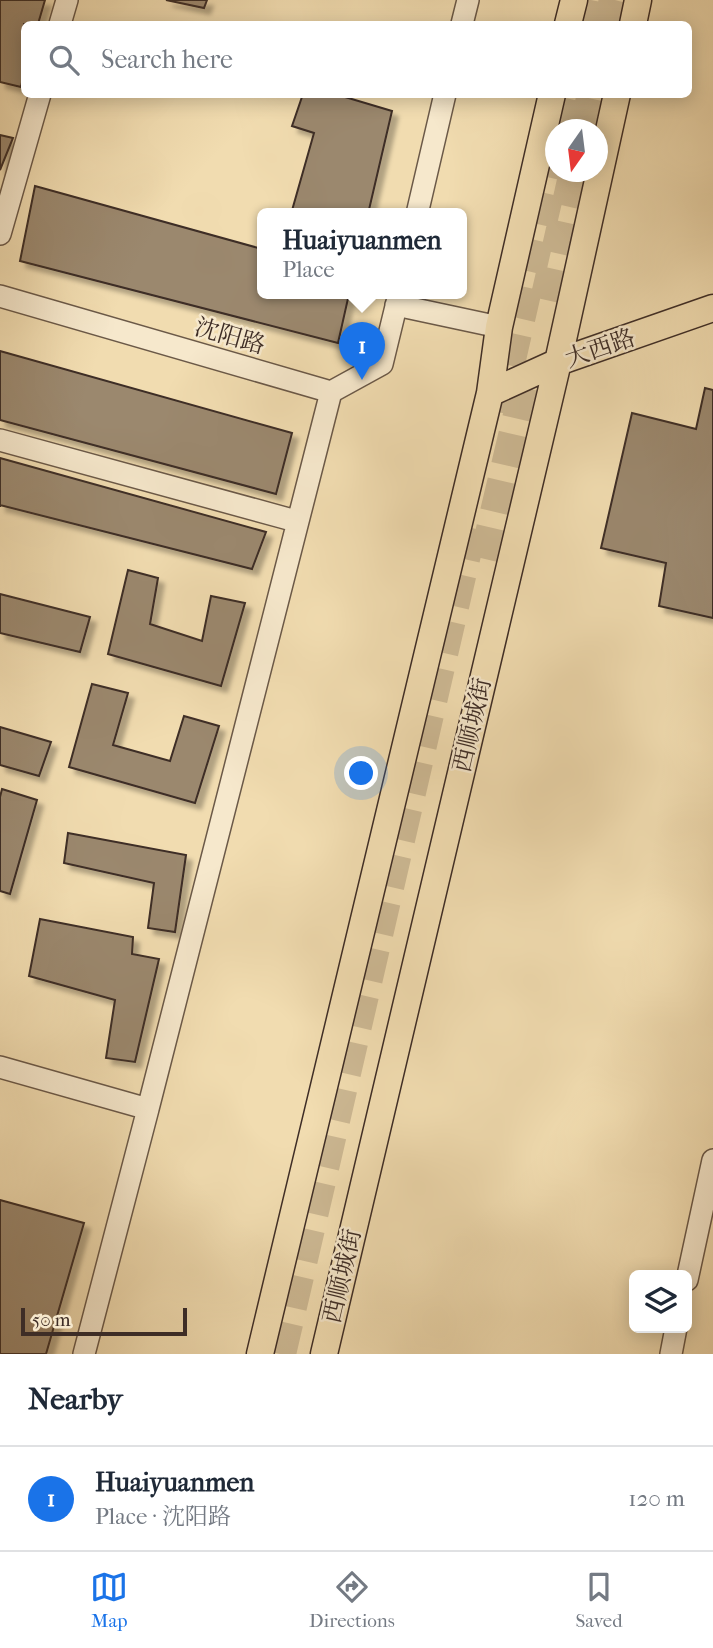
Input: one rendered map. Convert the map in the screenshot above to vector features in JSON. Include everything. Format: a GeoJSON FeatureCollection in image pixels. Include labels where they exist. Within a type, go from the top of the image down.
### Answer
{"type":"FeatureCollection","features":[{"type":"Feature","properties":{"kind":"main road"},"geometry":{"type":"LineString","coordinates":[[569,21],[574,0]]}},
{"type":"Feature","properties":{"kind":"main road"},"geometry":{"type":"LineString","coordinates":[[634,21],[638,0]]}},
{"type":"Feature","properties":{"kind":"main road"},"geometry":{"type":"LineString","coordinates":[[260,1354],[490,393],[499,327],[551,98]]}},
{"type":"Feature","properties":{"kind":"main road","name":"西顺城街"},"geometry":{"type":"LineString","coordinates":[[324,1354],[558,362],[616,98]]}},
{"type":"Feature","properties":{"kind":"main road","name":"大西路"},"geometry":{"type":"LineString","coordinates":[[490,393],[558,362],[713,308]]}},
{"type":"Feature","properties":{"kind":"street"},"geometry":{"type":"LineString","coordinates":[[61,21],[67,0]]}},
{"type":"Feature","properties":{"kind":"street"},"geometry":{"type":"LineString","coordinates":[[463,21],[468,0]]}},
{"type":"Feature","properties":{"kind":"street"},"geometry":{"type":"LineString","coordinates":[[0,234],[39,98]]}},
{"type":"Feature","properties":{"kind":"street"},"geometry":{"type":"LineString","coordinates":[[418,208],[444,98]]}},
{"type":"Feature","properties":{"kind":"street","name":"沈阳路"},"geometry":{"type":"LineString","coordinates":[[0,296],[331,392]]}},
{"type":"Feature","properties":{"kind":"street"},"geometry":{"type":"LineString","coordinates":[[84,1354],[331,392],[382,365],[397,300],[499,327]]}},
{"type":"Feature","properties":{"kind":"street"},"geometry":{"type":"LineString","coordinates":[[0,440],[296,521]]}},
{"type":"Feature","properties":{"kind":"street"},"geometry":{"type":"LineString","coordinates":[[0,1067],[148,1110]]}},
{"type":"Feature","properties":{"kind":"street"},"geometry":{"type":"LineString","coordinates":[[689,1270],[713,1160]]}},
{"type":"Feature","properties":{"kind":"street"},"geometry":{"type":"LineString","coordinates":[[671,1354],[675,1333]]}},
{"type":"Feature","properties":{"kind":"building"},"geometry":{"type":"Polygon","coordinates":[[[0,0],[45,0],[39,21],[21,21],[21,87],[0,82],[0,0]]]}},
{"type":"Feature","properties":{"kind":"building"},"geometry":{"type":"Polygon","coordinates":[[[166,0],[207,0],[204,8],[166,0]]]}},
{"type":"Feature","properties":{"kind":"building"},"geometry":{"type":"Polygon","coordinates":[[[302,98],[348,98],[392,111],[369,208],[293,208],[314,133],[292,126],[302,98]]]}},
{"type":"Feature","properties":{"kind":"building"},"geometry":{"type":"Polygon","coordinates":[[[0,135],[13,138],[0,170],[0,135]]]}},
{"type":"Feature","properties":{"kind":"building"},"geometry":{"type":"Polygon","coordinates":[[[35,186],[257,248],[257,299],[348,299],[338,343],[20,261],[35,186]]]}},
{"type":"Feature","properties":{"kind":"building"},"geometry":{"type":"Polygon","coordinates":[[[0,351],[292,433],[276,494],[0,420],[0,351]]]}},
{"type":"Feature","properties":{"kind":"building"},"geometry":{"type":"Polygon","coordinates":[[[705,388],[713,390],[713,618],[659,606],[666,563],[601,548],[632,413],[696,429],[705,388]]]}},
{"type":"Feature","properties":{"kind":"building"},"geometry":{"type":"Polygon","coordinates":[[[0,458],[266,532],[252,569],[0,505],[0,458]]]}},
{"type":"Feature","properties":{"kind":"building"},"geometry":{"type":"Polygon","coordinates":[[[128,570],[158,578],[150,624],[202,641],[211,596],[245,603],[221,686],[108,654],[128,570]]]}},
{"type":"Feature","properties":{"kind":"building"},"geometry":{"type":"Polygon","coordinates":[[[0,594],[90,617],[80,652],[0,633],[0,594]]]}},
{"type":"Feature","properties":{"kind":"building"},"geometry":{"type":"Polygon","coordinates":[[[92,684],[128,693],[113,745],[170,761],[184,716],[219,726],[195,803],[69,767],[92,684]]]}},
{"type":"Feature","properties":{"kind":"building"},"geometry":{"type":"Polygon","coordinates":[[[0,727],[51,742],[39,776],[0,765],[0,727]]]}},
{"type":"Feature","properties":{"kind":"building"},"geometry":{"type":"Polygon","coordinates":[[[2,789],[37,800],[10,894],[0,891],[2,789]]]}},
{"type":"Feature","properties":{"kind":"building"},"geometry":{"type":"Polygon","coordinates":[[[68,833],[186,855],[175,932],[148,928],[154,883],[64,863],[68,833]]]}},
{"type":"Feature","properties":{"kind":"building"},"geometry":{"type":"Polygon","coordinates":[[[40,919],[133,937],[132,954],[159,959],[135,1062],[106,1058],[115,1000],[29,976],[40,919]]]}},
{"type":"Feature","properties":{"kind":"building"},"geometry":{"type":"Polygon","coordinates":[[[0,1200],[84,1223],[46,1354],[0,1354],[0,1200]]]}},
{"type":"Feature","properties":{"kind":"tunnel"},"geometry":{"type":"LineString","coordinates":[[587,21],[591,0]]}},
{"type":"Feature","properties":{"kind":"tunnel"},"geometry":{"type":"LineString","coordinates":[[610,21],[615,0]]}},
{"type":"Feature","properties":{"kind":"tunnel"},"geometry":{"type":"LineString","coordinates":[[564,119],[569,98]]}},
{"type":"Feature","properties":{"kind":"tunnel"},"geometry":{"type":"LineString","coordinates":[[587,119],[592,98]]}},
{"type":"Feature","properties":{"kind":"tunnel"},"geometry":{"type":"LineString","coordinates":[[498,412],[550,182]]}},
{"type":"Feature","properties":{"kind":"tunnel"},"geometry":{"type":"LineString","coordinates":[[546,300],[573,182]]}},
{"type":"Feature","properties":{"kind":"tunnel"},"geometry":{"type":"LineString","coordinates":[[485,559],[527,381]]}},
{"type":"Feature","properties":{"kind":"tunnel"},"geometry":{"type":"LineString","coordinates":[[280,1354],[473,520]]}},
{"type":"Feature","properties":{"kind":"place","name":"Huaiyuanmen"},"geometry":{"type":"Point","coordinates":[362,380]}}]}
